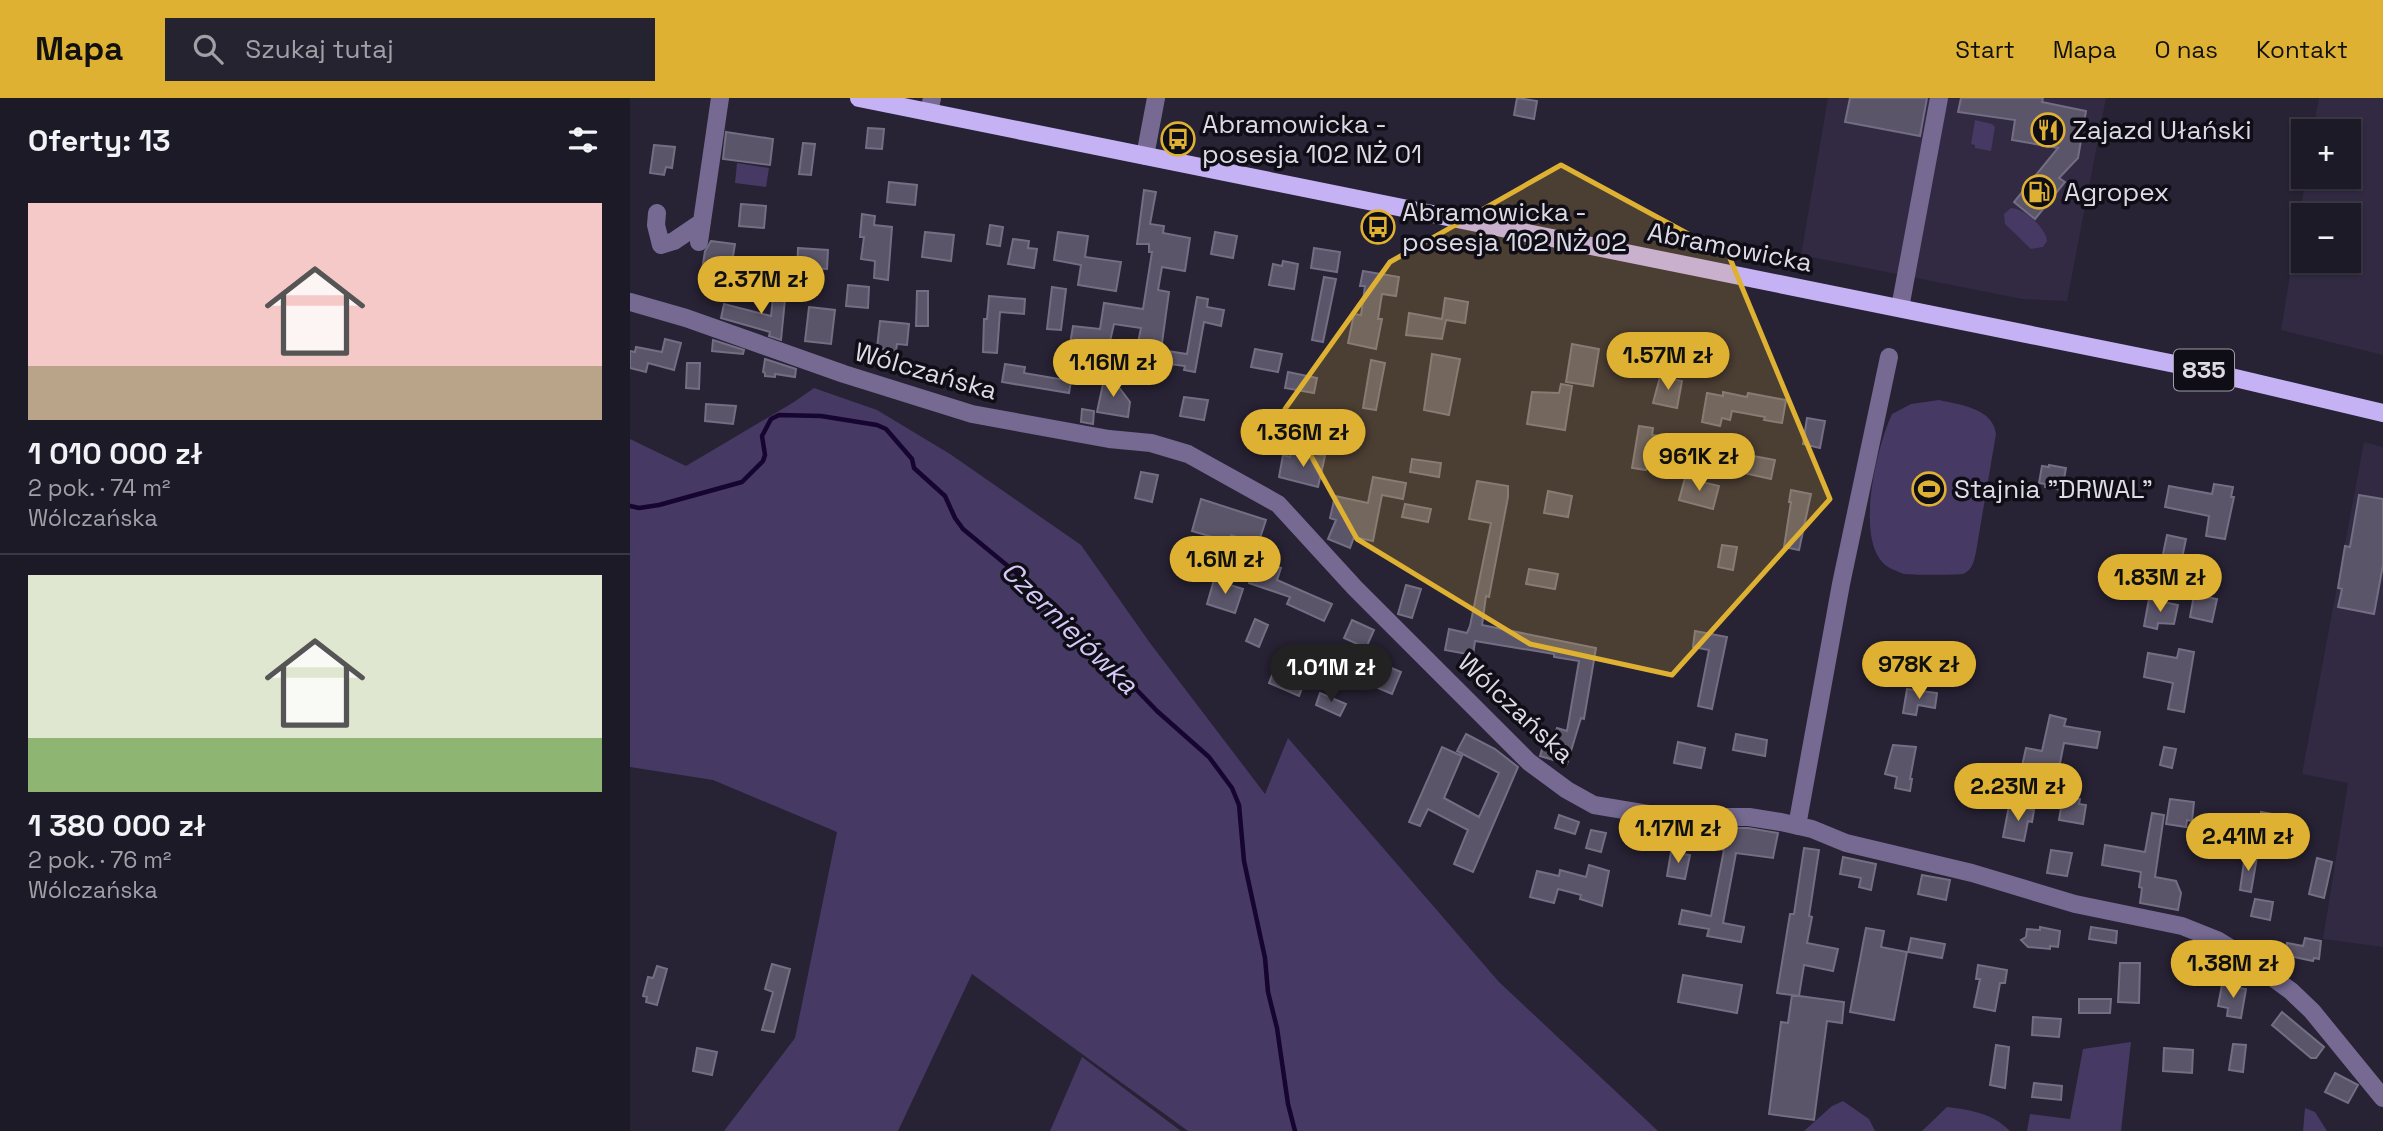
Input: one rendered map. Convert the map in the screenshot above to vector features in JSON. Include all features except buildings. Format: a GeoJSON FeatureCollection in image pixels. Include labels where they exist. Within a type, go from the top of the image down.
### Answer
{"type":"FeatureCollection","features":[{"type":"Feature","properties":{"kind":"main road","name":"Abramowicka"},"geometry":{"type":"LineString","coordinates":[[859,98],[931,105],[1145,156],[2180,365],[2383,413]]}},
{"type":"Feature","properties":{"kind":"street"},"geometry":{"type":"LineString","coordinates":[[699,242],[720,98]]}},
{"type":"Feature","properties":{"kind":"street"},"geometry":{"type":"LineString","coordinates":[[1145,156],[1156,98]]}},
{"type":"Feature","properties":{"kind":"street"},"geometry":{"type":"LineString","coordinates":[[1900,308],[1939,98]]}},
{"type":"Feature","properties":{"kind":"street"},"geometry":{"type":"LineString","coordinates":[[657,213],[656,225],[661,245],[674,241],[702,222]]}},
{"type":"Feature","properties":{"kind":"street","name":"Wólczańska"},"geometry":{"type":"LineString","coordinates":[[630,302],[686,318],[844,374],[972,414],[1109,439],[1151,443],[1188,454],[1278,504],[1355,588],[1529,762],[1567,790],[1594,805],[1666,817],[1749,817],[1797,826],[1846,843],[1972,873],[2075,904],[2182,926],[2217,940],[2291,991],[2312,1011],[2383,1098]]}},
{"type":"Feature","properties":{"kind":"street"},"geometry":{"type":"LineString","coordinates":[[1797,826],[1841,584],[1889,357]]}},
{"type":"Feature","properties":{"kind":"highlighted area"},"geometry":{"type":"Polygon","coordinates":[[[1561,165],[1729,256],[1830,499],[1672,675],[1530,644],[1357,539],[1285,409],[1390,262],[1561,165]]]}},
{"type":"Feature","properties":{"kind":"shaded area"},"geometry":{"type":"Polygon","coordinates":[[[1828,98],[2106,98],[2067,301],[2022,299],[1801,255],[1828,98]]]}},
{"type":"Feature","properties":{"kind":"shaded area"},"geometry":{"type":"Polygon","coordinates":[[[2319,98],[2383,98],[2383,355],[2281,330],[2291,269],[2291,273],[2361,273],[2361,203],[2302,203],[2304,189],[2361,189],[2361,119],[2315,119],[2319,98]]]}},
{"type":"Feature","properties":{"kind":"shaded area"},"geometry":{"type":"Polygon","coordinates":[[[1975,120],[1995,127],[1991,151],[1975,148],[1975,145],[1971,144],[1975,120]]]}},
{"type":"Feature","properties":{"kind":"shaded area"},"geometry":{"type":"Polygon","coordinates":[[[737,163],[769,168],[766,187],[735,183],[737,163]]]}},
{"type":"Feature","properties":{"kind":"shaded area"},"geometry":{"type":"Polygon","coordinates":[[[2011,208],[2022,211],[2039,225],[2047,241],[2043,247],[2031,249],[2005,224],[2004,214],[2011,208]]]}},
{"type":"Feature","properties":{"kind":"shaded area"},"geometry":{"type":"Polygon","coordinates":[[[814,388],[877,410],[950,454],[1081,545],[1150,643],[1265,794],[1288,738],[1499,982],[1658,1131],[1188,1131],[972,974],[898,1131],[724,1131],[795,1038],[837,832],[713,780],[630,767],[630,439],[686,466],[814,388]]]}},
{"type":"Feature","properties":{"kind":"shaded area","name":"Stajnia \"DRWAL\""},"geometry":{"type":"Polygon","coordinates":[[[1939,400],[1974,409],[1989,418],[1994,425],[1996,434],[1976,552],[1971,567],[1963,574],[1904,574],[1884,564],[1875,551],[1870,513],[1875,468],[1892,414],[1911,404],[1939,400]]]}},
{"type":"Feature","properties":{"kind":"shaded area"},"geometry":{"type":"Polygon","coordinates":[[[2364,442],[2383,447],[2383,947],[2323,939],[2348,783],[2302,774],[2364,442]]]}},
{"type":"Feature","properties":{"kind":"shaded area"},"geometry":{"type":"Polygon","coordinates":[[[2131,1042],[2121,1131],[2027,1131],[2030,1114],[2070,1119],[2083,1049],[2131,1042]]]}},
{"type":"Feature","properties":{"kind":"shaded area"},"geometry":{"type":"Polygon","coordinates":[[[1082,1057],[1181,1131],[1050,1131],[1082,1057]]]}},
{"type":"Feature","properties":{"kind":"shaded area"},"geometry":{"type":"Polygon","coordinates":[[[1843,1101],[1869,1119],[1875,1131],[1804,1131],[1832,1106],[1843,1101]]]}},
{"type":"Feature","properties":{"kind":"shaded area"},"geometry":{"type":"Polygon","coordinates":[[[1947,1107],[1988,1116],[2010,1131],[1922,1131],[1947,1107]]]}},
{"type":"Feature","properties":{"kind":"shaded area"},"geometry":{"type":"Polygon","coordinates":[[[2305,1108],[2315,1112],[2327,1131],[2303,1131],[2305,1108]]]}},
{"type":"Feature","properties":{"kind":"waterway","name":"Czerniejówka"},"geometry":{"type":"LineString","coordinates":[[630,506],[639,508],[659,505],[742,482],[763,461],[765,455],[762,436],[771,419],[779,415],[821,416],[877,425],[886,429],[912,459],[914,468],[945,496],[963,529],[1055,605],[1157,711],[1209,757],[1232,788],[1239,805],[1244,861],[1265,958],[1268,992],[1295,1131]]}},
{"type":"Feature","properties":{"kind":"place","name":"Zajazd Ułański"},"geometry":{"type":"Point","coordinates":[2048,130]}},
{"type":"Feature","properties":{"kind":"place","name":"Abramowicka - posesja 102 NŻ 01"},"geometry":{"type":"Point","coordinates":[1178,139]}},
{"type":"Feature","properties":{"kind":"place","name":"Agropex"},"geometry":{"type":"Point","coordinates":[2039,192]}},
{"type":"Feature","properties":{"kind":"place","name":"Abramowicka - posesja 102 NŻ 02"},"geometry":{"type":"Point","coordinates":[1378,227]}},
{"type":"Feature","properties":{"kind":"place","name":"Stajnia \"DRWAL\""},"geometry":{"type":"Point","coordinates":[1929,489]}}]}
